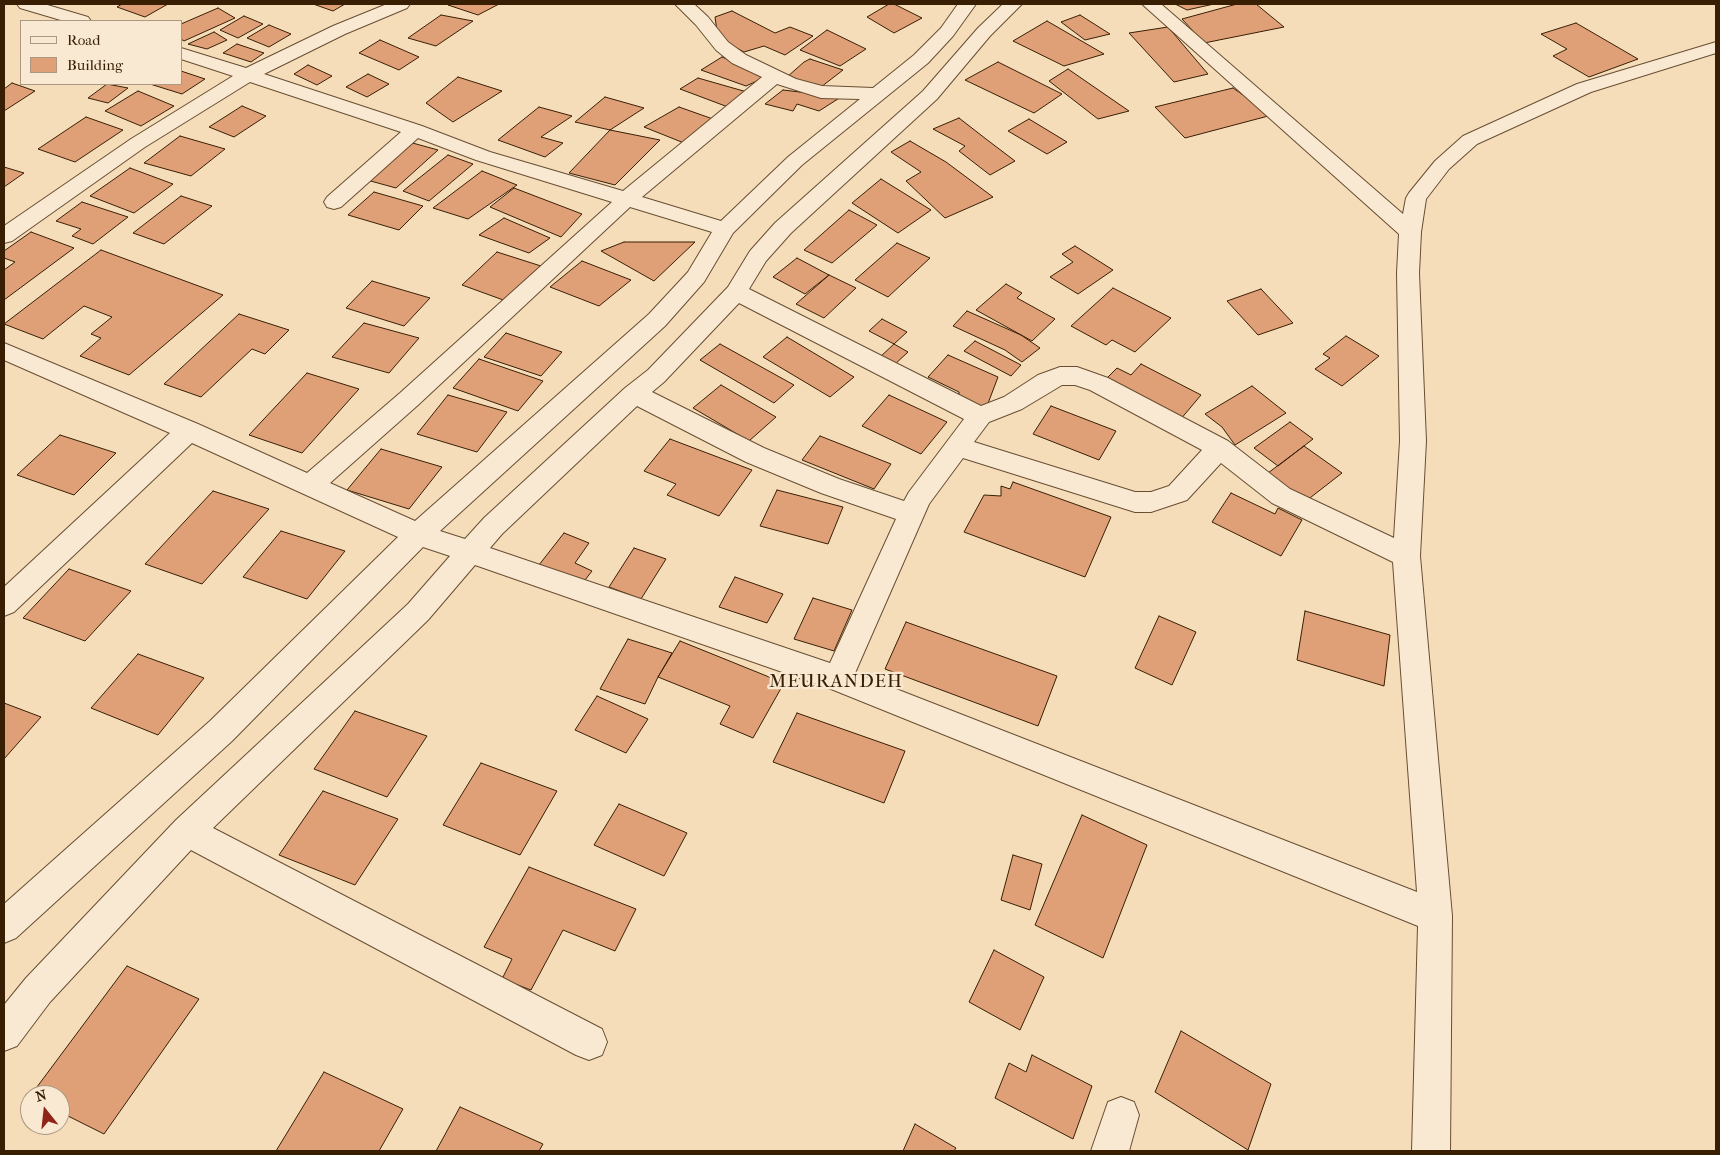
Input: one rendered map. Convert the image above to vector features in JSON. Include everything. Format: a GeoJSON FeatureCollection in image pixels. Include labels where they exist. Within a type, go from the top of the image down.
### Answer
{"type":"FeatureCollection","features":[{"type":"Feature","properties":{"kind":"street"},"geometry":{"type":"LineString","coordinates":[[26,4],[74,19],[88,4]]}},
{"type":"Feature","properties":{"kind":"street"},"geometry":{"type":"LineString","coordinates":[[4,236],[138,143],[249,74],[339,30],[401,4]]}},
{"type":"Feature","properties":{"kind":"street"},"geometry":{"type":"LineString","coordinates":[[684,4],[702,21],[722,46],[739,60],[789,83],[821,92],[880,94]]}},
{"type":"Feature","properties":{"kind":"street"},"geometry":{"type":"LineString","coordinates":[[4,926],[221,731],[425,536],[658,320],[696,277],[725,229],[795,161],[921,59],[947,32],[967,4]]}},
{"type":"Feature","properties":{"kind":"street"},"geometry":{"type":"LineString","coordinates":[[4,1034],[38,990],[187,831],[418,612],[466,551],[634,394],[656,376],[736,292],[758,256],[783,228],[930,96],[984,32],[1013,4]]}},
{"type":"Feature","properties":{"kind":"street"},"geometry":{"type":"LineString","coordinates":[[1151,4],[1410,232]]}},
{"type":"Feature","properties":{"kind":"street"},"geometry":{"type":"LineString","coordinates":[[1431,1151],[1435,916],[1406,556],[1413,441],[1408,272],[1410,232],[1416,198],[1442,165],[1470,140],[1584,88],[1716,47]]}},
{"type":"Feature","properties":{"kind":"street"},"geometry":{"type":"LineString","coordinates":[[182,53],[415,130],[483,156],[725,229]]}},
{"type":"Feature","properties":{"kind":"street"},"geometry":{"type":"LineString","coordinates":[[310,485],[409,399],[627,199],[775,76]]}},
{"type":"Feature","properties":{"kind":"street"},"geometry":{"type":"LineString","coordinates":[[334,202],[415,130]]}},
{"type":"Feature","properties":{"kind":"street"},"geometry":{"type":"LineString","coordinates":[[736,292],[980,416]]}},
{"type":"Feature","properties":{"kind":"street"},"geometry":{"type":"LineString","coordinates":[[4,351],[425,536],[838,679],[1435,916]]}},
{"type":"Feature","properties":{"kind":"street"},"geometry":{"type":"LineString","coordinates":[[838,679],[910,512],[918,499],[980,416],[1013,403],[1047,381],[1060,376],[1077,376],[1099,384],[1219,448],[1281,496],[1406,556]]}},
{"type":"Feature","properties":{"kind":"street"},"geometry":{"type":"LineString","coordinates":[[634,394],[755,455],[830,486],[910,512]]}},
{"type":"Feature","properties":{"kind":"street"},"geometry":{"type":"LineString","coordinates":[[4,604],[189,431]]}},
{"type":"Feature","properties":{"kind":"street"},"geometry":{"type":"LineString","coordinates":[[957,446],[1135,502],[1152,502],[1178,493],[1219,448]]}},
{"type":"Feature","properties":{"kind":"street"},"geometry":{"type":"LineString","coordinates":[[187,831],[589,1042]]}},
{"type":"Feature","properties":{"kind":"street"},"geometry":{"type":"LineString","coordinates":[[1110,1151],[1121,1115]]}},
{"type":"Feature","properties":{"kind":"building"},"geometry":{"type":"Polygon","coordinates":[[[122,4],[168,4],[145,17],[117,7],[122,4]]]}},
{"type":"Feature","properties":{"kind":"building"},"geometry":{"type":"Polygon","coordinates":[[[313,4],[345,4],[333,11],[313,4]]]}},
{"type":"Feature","properties":{"kind":"building"},"geometry":{"type":"Polygon","coordinates":[[[499,4],[478,15],[448,5],[499,4]]]}},
{"type":"Feature","properties":{"kind":"building"},"geometry":{"type":"Polygon","coordinates":[[[889,4],[894,4],[922,18],[894,33],[867,17],[889,4]]]}},
{"type":"Feature","properties":{"kind":"building"},"geometry":{"type":"Polygon","coordinates":[[[1175,4],[1214,4],[1187,10],[1175,4]]]}},
{"type":"Feature","properties":{"kind":"building"},"geometry":{"type":"Polygon","coordinates":[[[1237,4],[1256,4],[1284,27],[1204,43],[1182,19],[1237,4]]]}},
{"type":"Feature","properties":{"kind":"building"},"geometry":{"type":"Polygon","coordinates":[[[218,8],[235,18],[184,41],[182,40],[182,24],[218,8]]]}},
{"type":"Feature","properties":{"kind":"building"},"geometry":{"type":"Polygon","coordinates":[[[732,11],[775,33],[790,27],[813,36],[785,55],[764,46],[744,52],[718,38],[715,17],[732,11]]]}},
{"type":"Feature","properties":{"kind":"building"},"geometry":{"type":"Polygon","coordinates":[[[441,15],[473,21],[436,46],[408,38],[441,15]]]}},
{"type":"Feature","properties":{"kind":"building"},"geometry":{"type":"Polygon","coordinates":[[[1080,15],[1110,34],[1085,40],[1061,22],[1080,15]]]}},
{"type":"Feature","properties":{"kind":"building"},"geometry":{"type":"Polygon","coordinates":[[[244,16],[263,24],[238,38],[220,30],[244,16]]]}},
{"type":"Feature","properties":{"kind":"building"},"geometry":{"type":"Polygon","coordinates":[[[1047,21],[1104,54],[1064,66],[1013,41],[1047,21]]]}},
{"type":"Feature","properties":{"kind":"building"},"geometry":{"type":"Polygon","coordinates":[[[1576,23],[1638,59],[1589,77],[1553,56],[1567,49],[1541,34],[1576,23]]]}},
{"type":"Feature","properties":{"kind":"building"},"geometry":{"type":"Polygon","coordinates":[[[269,25],[291,34],[269,47],[247,38],[269,25]]]}},
{"type":"Feature","properties":{"kind":"building"},"geometry":{"type":"Polygon","coordinates":[[[1168,27],[1208,74],[1174,82],[1129,33],[1168,27]]]}},
{"type":"Feature","properties":{"kind":"building"},"geometry":{"type":"Polygon","coordinates":[[[827,30],[866,49],[840,66],[800,50],[827,30]]]}},
{"type":"Feature","properties":{"kind":"building"},"geometry":{"type":"Polygon","coordinates":[[[214,32],[227,40],[207,49],[188,44],[214,32]]]}},
{"type":"Feature","properties":{"kind":"building"},"geometry":{"type":"Polygon","coordinates":[[[380,40],[419,57],[399,70],[359,53],[380,40]]]}},
{"type":"Feature","properties":{"kind":"building"},"geometry":{"type":"Polygon","coordinates":[[[237,44],[264,53],[251,62],[223,53],[237,44]]]}},
{"type":"Feature","properties":{"kind":"building"},"geometry":{"type":"Polygon","coordinates":[[[722,57],[768,76],[746,86],[701,70],[722,57]]]}},
{"type":"Feature","properties":{"kind":"building"},"geometry":{"type":"Polygon","coordinates":[[[810,59],[843,70],[821,87],[787,77],[810,59]]]}},
{"type":"Feature","properties":{"kind":"building"},"geometry":{"type":"Polygon","coordinates":[[[998,62],[1062,94],[1034,113],[965,80],[998,62]]]}},
{"type":"Feature","properties":{"kind":"building"},"geometry":{"type":"Polygon","coordinates":[[[308,65],[332,76],[317,85],[294,74],[308,65]]]}},
{"type":"Feature","properties":{"kind":"building"},"geometry":{"type":"Polygon","coordinates":[[[1068,69],[1129,111],[1098,119],[1049,81],[1068,69]]]}},
{"type":"Feature","properties":{"kind":"building"},"geometry":{"type":"Polygon","coordinates":[[[182,71],[205,79],[182,94],[153,85],[182,85],[182,71]]]}},
{"type":"Feature","properties":{"kind":"building"},"geometry":{"type":"Polygon","coordinates":[[[368,74],[389,84],[367,97],[346,87],[368,74]]]}},
{"type":"Feature","properties":{"kind":"building"},"geometry":{"type":"Polygon","coordinates":[[[458,77],[502,91],[453,122],[426,103],[458,77]]]}},
{"type":"Feature","properties":{"kind":"building"},"geometry":{"type":"Polygon","coordinates":[[[698,78],[747,92],[728,107],[680,89],[698,78]]]}},
{"type":"Feature","properties":{"kind":"building"},"geometry":{"type":"Polygon","coordinates":[[[12,83],[35,91],[4,111],[4,89],[12,83]]]}},
{"type":"Feature","properties":{"kind":"building"},"geometry":{"type":"Polygon","coordinates":[[[106,85],[128,88],[108,103],[88,98],[106,85]]]}},
{"type":"Feature","properties":{"kind":"building"},"geometry":{"type":"Polygon","coordinates":[[[1233,88],[1272,115],[1185,138],[1155,107],[1233,88]]]}},
{"type":"Feature","properties":{"kind":"building"},"geometry":{"type":"Polygon","coordinates":[[[783,90],[841,97],[819,111],[797,104],[793,111],[765,104],[783,90]]]}},
{"type":"Feature","properties":{"kind":"building"},"geometry":{"type":"Polygon","coordinates":[[[138,91],[174,106],[141,126],[105,111],[138,91]]]}},
{"type":"Feature","properties":{"kind":"building"},"geometry":{"type":"Polygon","coordinates":[[[605,97],[644,108],[610,130],[575,122],[605,97]]]}},
{"type":"Feature","properties":{"kind":"building"},"geometry":{"type":"Polygon","coordinates":[[[242,106],[266,116],[234,137],[209,127],[242,106]]]}},
{"type":"Feature","properties":{"kind":"building"},"geometry":{"type":"Polygon","coordinates":[[[539,107],[572,116],[541,137],[563,143],[545,157],[498,140],[539,107]]]}},
{"type":"Feature","properties":{"kind":"building"},"geometry":{"type":"Polygon","coordinates":[[[679,107],[713,119],[684,143],[644,127],[679,107]]]}},
{"type":"Feature","properties":{"kind":"building"},"geometry":{"type":"Polygon","coordinates":[[[86,117],[123,130],[75,162],[38,149],[86,117]]]}},
{"type":"Feature","properties":{"kind":"building"},"geometry":{"type":"Polygon","coordinates":[[[959,118],[1015,161],[990,175],[959,151],[965,146],[933,129],[959,118]]]}},
{"type":"Feature","properties":{"kind":"building"},"geometry":{"type":"Polygon","coordinates":[[[1029,119],[1067,142],[1047,154],[1008,131],[1029,119]]]}},
{"type":"Feature","properties":{"kind":"building"},"geometry":{"type":"Polygon","coordinates":[[[610,130],[660,140],[615,185],[569,173],[610,130]]]}},
{"type":"Feature","properties":{"kind":"building"},"geometry":{"type":"Polygon","coordinates":[[[180,136],[225,149],[191,176],[144,163],[180,136]]]}},
{"type":"Feature","properties":{"kind":"building"},"geometry":{"type":"Polygon","coordinates":[[[910,141],[946,162],[993,197],[945,218],[906,181],[921,172],[891,152],[910,141]]]}},
{"type":"Feature","properties":{"kind":"building"},"geometry":{"type":"Polygon","coordinates":[[[409,142],[438,150],[396,188],[367,180],[409,142]]]}},
{"type":"Feature","properties":{"kind":"building"},"geometry":{"type":"Polygon","coordinates":[[[448,155],[473,164],[429,201],[403,191],[448,155]]]}},
{"type":"Feature","properties":{"kind":"building"},"geometry":{"type":"Polygon","coordinates":[[[4,167],[24,173],[4,187],[4,167]]]}},
{"type":"Feature","properties":{"kind":"building"},"geometry":{"type":"Polygon","coordinates":[[[130,168],[173,184],[134,213],[90,196],[130,168]]]}},
{"type":"Feature","properties":{"kind":"building"},"geometry":{"type":"Polygon","coordinates":[[[482,171],[517,185],[468,219],[433,208],[482,171]]]}},
{"type":"Feature","properties":{"kind":"building"},"geometry":{"type":"Polygon","coordinates":[[[881,179],[931,210],[898,233],[852,203],[881,179]]]}},
{"type":"Feature","properties":{"kind":"building"},"geometry":{"type":"Polygon","coordinates":[[[514,188],[582,214],[561,237],[490,207],[514,188]]]}},
{"type":"Feature","properties":{"kind":"building"},"geometry":{"type":"Polygon","coordinates":[[[374,192],[423,206],[399,230],[348,215],[374,192]]]}},
{"type":"Feature","properties":{"kind":"building"},"geometry":{"type":"Polygon","coordinates":[[[181,196],[212,206],[164,244],[133,233],[181,196]]]}},
{"type":"Feature","properties":{"kind":"building"},"geometry":{"type":"Polygon","coordinates":[[[82,202],[128,217],[93,244],[72,236],[81,229],[56,221],[82,202]]]}},
{"type":"Feature","properties":{"kind":"building"},"geometry":{"type":"Polygon","coordinates":[[[849,210],[877,225],[832,263],[804,250],[849,210]]]}},
{"type":"Feature","properties":{"kind":"building"},"geometry":{"type":"Polygon","coordinates":[[[504,218],[550,238],[529,253],[479,235],[504,218]]]}},
{"type":"Feature","properties":{"kind":"building"},"geometry":{"type":"Polygon","coordinates":[[[31,232],[74,248],[4,300],[4,270],[15,262],[4,258],[4,251],[31,232]]]}},
{"type":"Feature","properties":{"kind":"building"},"geometry":{"type":"Polygon","coordinates":[[[624,242],[695,242],[654,281],[601,251],[624,242]]]}},
{"type":"Feature","properties":{"kind":"building"},"geometry":{"type":"Polygon","coordinates":[[[897,243],[930,258],[888,297],[855,280],[897,243]]]}},
{"type":"Feature","properties":{"kind":"building"},"geometry":{"type":"Polygon","coordinates":[[[1075,246],[1113,270],[1078,294],[1050,277],[1073,262],[1062,254],[1075,246]]]}},
{"type":"Feature","properties":{"kind":"building"},"geometry":{"type":"Polygon","coordinates":[[[101,250],[223,295],[129,375],[80,356],[101,338],[91,334],[112,317],[84,306],[43,339],[4,324],[101,250]]]}},
{"type":"Feature","properties":{"kind":"building"},"geometry":{"type":"Polygon","coordinates":[[[497,252],[541,266],[506,301],[462,285],[497,252]]]}},
{"type":"Feature","properties":{"kind":"building"},"geometry":{"type":"Polygon","coordinates":[[[797,258],[829,275],[805,294],[773,277],[797,258]]]}},
{"type":"Feature","properties":{"kind":"building"},"geometry":{"type":"Polygon","coordinates":[[[582,261],[631,280],[599,306],[550,287],[582,261]]]}},
{"type":"Feature","properties":{"kind":"building"},"geometry":{"type":"Polygon","coordinates":[[[829,275],[856,288],[824,318],[796,304],[829,275]]]}},
{"type":"Feature","properties":{"kind":"building"},"geometry":{"type":"Polygon","coordinates":[[[372,281],[430,298],[404,326],[346,308],[372,281]]]}},
{"type":"Feature","properties":{"kind":"building"},"geometry":{"type":"Polygon","coordinates":[[[1006,284],[1022,293],[1017,298],[1055,319],[1032,341],[976,310],[1006,284]]]}},
{"type":"Feature","properties":{"kind":"building"},"geometry":{"type":"Polygon","coordinates":[[[1113,288],[1171,318],[1135,352],[1112,340],[1106,345],[1071,326],[1113,288]]]}},
{"type":"Feature","properties":{"kind":"building"},"geometry":{"type":"Polygon","coordinates":[[[1261,289],[1293,323],[1258,335],[1227,301],[1261,289]]]}},
{"type":"Feature","properties":{"kind":"building"},"geometry":{"type":"Polygon","coordinates":[[[967,311],[1021,335],[1040,348],[1022,362],[1005,350],[953,326],[967,311]]]}},
{"type":"Feature","properties":{"kind":"building"},"geometry":{"type":"Polygon","coordinates":[[[239,314],[289,330],[265,354],[252,349],[201,397],[164,384],[239,314]]]}},
{"type":"Feature","properties":{"kind":"building"},"geometry":{"type":"Polygon","coordinates":[[[882,319],[907,332],[894,344],[869,331],[882,319]]]}},
{"type":"Feature","properties":{"kind":"building"},"geometry":{"type":"Polygon","coordinates":[[[364,323],[419,338],[389,373],[332,357],[364,323]]]}},
{"type":"Feature","properties":{"kind":"building"},"geometry":{"type":"Polygon","coordinates":[[[506,333],[562,352],[541,376],[484,357],[506,333]]]}},
{"type":"Feature","properties":{"kind":"building"},"geometry":{"type":"Polygon","coordinates":[[[1346,336],[1379,356],[1342,386],[1315,369],[1330,358],[1323,354],[1346,336]]]}},
{"type":"Feature","properties":{"kind":"building"},"geometry":{"type":"Polygon","coordinates":[[[787,337],[854,377],[830,397],[763,357],[787,337]]]}},
{"type":"Feature","properties":{"kind":"building"},"geometry":{"type":"Polygon","coordinates":[[[975,341],[1021,365],[1011,376],[964,351],[975,341]]]}},
{"type":"Feature","properties":{"kind":"building"},"geometry":{"type":"Polygon","coordinates":[[[720,344],[794,385],[774,403],[700,360],[720,344]]]}},
{"type":"Feature","properties":{"kind":"building"},"geometry":{"type":"Polygon","coordinates":[[[894,344],[908,352],[893,366],[879,358],[894,344]]]}},
{"type":"Feature","properties":{"kind":"building"},"geometry":{"type":"Polygon","coordinates":[[[948,355],[998,377],[984,414],[959,397],[959,392],[928,377],[948,355]]]}},
{"type":"Feature","properties":{"kind":"building"},"geometry":{"type":"Polygon","coordinates":[[[479,359],[543,381],[518,411],[453,388],[479,359]]]}},
{"type":"Feature","properties":{"kind":"building"},"geometry":{"type":"Polygon","coordinates":[[[1141,364],[1201,395],[1180,420],[1105,380],[1117,368],[1131,375],[1141,364]]]}},
{"type":"Feature","properties":{"kind":"building"},"geometry":{"type":"Polygon","coordinates":[[[307,373],[359,389],[302,453],[249,435],[307,373]]]}},
{"type":"Feature","properties":{"kind":"building"},"geometry":{"type":"Polygon","coordinates":[[[721,385],[776,417],[749,441],[693,408],[721,385]]]}},
{"type":"Feature","properties":{"kind":"building"},"geometry":{"type":"Polygon","coordinates":[[[1252,386],[1286,413],[1235,445],[1222,427],[1205,414],[1252,386]]]}},
{"type":"Feature","properties":{"kind":"building"},"geometry":{"type":"Polygon","coordinates":[[[448,395],[507,412],[477,452],[417,434],[448,395]]]}},
{"type":"Feature","properties":{"kind":"building"},"geometry":{"type":"Polygon","coordinates":[[[889,395],[947,422],[921,454],[862,426],[889,395]]]}},
{"type":"Feature","properties":{"kind":"building"},"geometry":{"type":"Polygon","coordinates":[[[1051,406],[1116,431],[1099,460],[1033,434],[1051,406]]]}},
{"type":"Feature","properties":{"kind":"building"},"geometry":{"type":"Polygon","coordinates":[[[1290,422],[1313,439],[1278,466],[1254,448],[1290,422]]]}},
{"type":"Feature","properties":{"kind":"building"},"geometry":{"type":"Polygon","coordinates":[[[60,435],[116,453],[74,495],[17,475],[60,435]]]}},
{"type":"Feature","properties":{"kind":"building"},"geometry":{"type":"Polygon","coordinates":[[[820,436],[891,464],[874,489],[802,460],[820,436]]]}},
{"type":"Feature","properties":{"kind":"building"},"geometry":{"type":"Polygon","coordinates":[[[670,439],[752,470],[719,516],[667,495],[676,484],[644,471],[670,439]]]}},
{"type":"Feature","properties":{"kind":"building"},"geometry":{"type":"Polygon","coordinates":[[[1304,446],[1342,473],[1306,501],[1268,473],[1304,446]]]}},
{"type":"Feature","properties":{"kind":"building"},"geometry":{"type":"Polygon","coordinates":[[[381,449],[442,467],[409,509],[347,490],[381,449]]]}},
{"type":"Feature","properties":{"kind":"building"},"geometry":{"type":"Polygon","coordinates":[[[1013,482],[1111,517],[1085,577],[964,532],[984,495],[1001,496],[1001,486],[1010,489],[1013,482]]]}},
{"type":"Feature","properties":{"kind":"building"},"geometry":{"type":"Polygon","coordinates":[[[777,490],[843,507],[828,544],[760,526],[777,490]]]}},
{"type":"Feature","properties":{"kind":"building"},"geometry":{"type":"Polygon","coordinates":[[[213,491],[269,509],[202,584],[145,564],[213,491]]]}},
{"type":"Feature","properties":{"kind":"building"},"geometry":{"type":"Polygon","coordinates":[[[1231,493],[1275,514],[1278,508],[1302,520],[1281,556],[1212,522],[1231,493]]]}},
{"type":"Feature","properties":{"kind":"building"},"geometry":{"type":"Polygon","coordinates":[[[281,531],[345,551],[307,599],[243,577],[281,531]]]}},
{"type":"Feature","properties":{"kind":"building"},"geometry":{"type":"Polygon","coordinates":[[[564,533],[589,543],[575,563],[592,571],[578,589],[535,570],[564,533]]]}},
{"type":"Feature","properties":{"kind":"building"},"geometry":{"type":"Polygon","coordinates":[[[634,548],[666,559],[641,599],[609,587],[634,548]]]}},
{"type":"Feature","properties":{"kind":"building"},"geometry":{"type":"Polygon","coordinates":[[[69,569],[131,591],[85,641],[23,618],[69,569]]]}},
{"type":"Feature","properties":{"kind":"building"},"geometry":{"type":"Polygon","coordinates":[[[735,577],[783,594],[767,623],[719,607],[735,577]]]}},
{"type":"Feature","properties":{"kind":"building"},"geometry":{"type":"Polygon","coordinates":[[[813,598],[852,610],[834,651],[794,639],[813,598]]]}},
{"type":"Feature","properties":{"kind":"building"},"geometry":{"type":"Polygon","coordinates":[[[1305,611],[1390,635],[1384,686],[1297,660],[1305,611]]]}},
{"type":"Feature","properties":{"kind":"building"},"geometry":{"type":"Polygon","coordinates":[[[1159,616],[1196,632],[1172,685],[1135,668],[1159,616]]]}},
{"type":"Feature","properties":{"kind":"building"},"geometry":{"type":"Polygon","coordinates":[[[906,622],[1057,676],[1038,726],[885,669],[906,622]]]}},
{"type":"Feature","properties":{"kind":"building"},"geometry":{"type":"Polygon","coordinates":[[[628,639],[672,653],[645,704],[600,689],[628,639]]]}},
{"type":"Feature","properties":{"kind":"building"},"geometry":{"type":"Polygon","coordinates":[[[680,641],[784,683],[753,738],[720,724],[730,706],[658,677],[680,641]]]}},
{"type":"Feature","properties":{"kind":"building"},"geometry":{"type":"Polygon","coordinates":[[[138,654],[204,678],[158,735],[91,708],[138,654]]]}},
{"type":"Feature","properties":{"kind":"building"},"geometry":{"type":"Polygon","coordinates":[[[597,696],[648,719],[626,753],[575,730],[597,696]]]}},
{"type":"Feature","properties":{"kind":"building"},"geometry":{"type":"Polygon","coordinates":[[[4,703],[41,717],[4,759],[4,703]]]}},
{"type":"Feature","properties":{"kind":"building"},"geometry":{"type":"Polygon","coordinates":[[[355,711],[427,736],[387,797],[314,769],[355,711]]]}},
{"type":"Feature","properties":{"kind":"building"},"geometry":{"type":"Polygon","coordinates":[[[797,713],[905,751],[884,803],[773,762],[797,713]]]}},
{"type":"Feature","properties":{"kind":"building"},"geometry":{"type":"Polygon","coordinates":[[[481,763],[557,791],[520,855],[443,825],[481,763]]]}},
{"type":"Feature","properties":{"kind":"building"},"geometry":{"type":"Polygon","coordinates":[[[323,791],[398,819],[355,885],[279,855],[323,791]]]}},
{"type":"Feature","properties":{"kind":"building"},"geometry":{"type":"Polygon","coordinates":[[[619,804],[687,833],[664,876],[594,845],[619,804]]]}},
{"type":"Feature","properties":{"kind":"building"},"geometry":{"type":"Polygon","coordinates":[[[1082,815],[1147,845],[1103,958],[1035,925],[1082,815]]]}},
{"type":"Feature","properties":{"kind":"building"},"geometry":{"type":"Polygon","coordinates":[[[1013,855],[1042,864],[1030,910],[1001,900],[1013,855]]]}},
{"type":"Feature","properties":{"kind":"building"},"geometry":{"type":"Polygon","coordinates":[[[529,867],[636,909],[615,951],[563,930],[531,990],[502,979],[512,959],[484,947],[529,867]]]}},
{"type":"Feature","properties":{"kind":"building"},"geometry":{"type":"Polygon","coordinates":[[[994,950],[1044,977],[1020,1030],[969,1002],[994,950]]]}},
{"type":"Feature","properties":{"kind":"building"},"geometry":{"type":"Polygon","coordinates":[[[127,966],[199,999],[104,1134],[70,1117],[70,1085],[38,1085],[127,966]]]}},
{"type":"Feature","properties":{"kind":"building"},"geometry":{"type":"Polygon","coordinates":[[[1181,1031],[1271,1084],[1248,1150],[1155,1092],[1181,1031]]]}},
{"type":"Feature","properties":{"kind":"building"},"geometry":{"type":"Polygon","coordinates":[[[1032,1055],[1092,1086],[1073,1139],[995,1098],[1009,1063],[1026,1072],[1032,1055]]]}},
{"type":"Feature","properties":{"kind":"building"},"geometry":{"type":"Polygon","coordinates":[[[324,1072],[403,1109],[379,1151],[276,1151],[324,1072]]]}},
{"type":"Feature","properties":{"kind":"building"},"geometry":{"type":"Polygon","coordinates":[[[460,1107],[543,1144],[539,1151],[436,1151],[460,1107]]]}},
{"type":"Feature","properties":{"kind":"building"},"geometry":{"type":"Polygon","coordinates":[[[915,1124],[956,1148],[954,1151],[903,1151],[915,1124]]]}},
{"type":"Feature","properties":{"kind":"district","name":"MEURANDEH"},"geometry":{"type":"Point","coordinates":[836,682]}}]}
